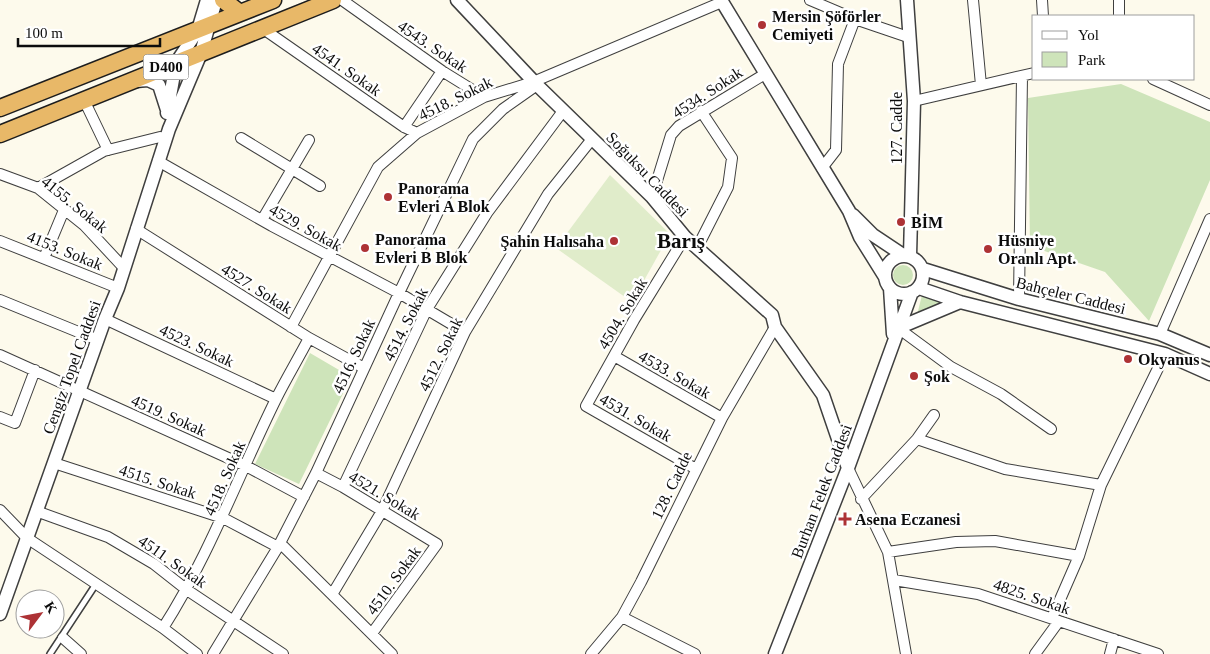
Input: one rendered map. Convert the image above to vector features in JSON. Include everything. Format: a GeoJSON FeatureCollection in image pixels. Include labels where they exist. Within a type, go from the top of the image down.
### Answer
{"type":"FeatureCollection","features":[{"type":"Feature","properties":{"kind":"highway"},"geometry":{"type":"LineString","coordinates":[[223,0],[240,13]]}},
{"type":"Feature","properties":{"kind":"highway","name":"D400"},"geometry":{"type":"LineString","coordinates":[[0,108],[273,0]]}},
{"type":"Feature","properties":{"kind":"highway","name":"D400"},"geometry":{"type":"LineString","coordinates":[[0,134],[333,0]]}},
{"type":"Feature","properties":{"kind":"street","name":"Cengiz Topel Caddesi"},"geometry":{"type":"LineString","coordinates":[[0,614],[2,600],[118,288],[167,135],[200,53],[206,0]]}},
{"type":"Feature","properties":{"kind":"street","name":"Cengiz Topel Caddesi"},"geometry":{"type":"LineString","coordinates":[[167,135],[167,113],[176,63],[203,28],[216,0]]}},
{"type":"Feature","properties":{"kind":"street","name":"4543. Sokak"},"geometry":{"type":"LineString","coordinates":[[342,0],[442,71],[484,97]]}},
{"type":"Feature","properties":{"kind":"street","name":"Soğuksu Caddesi"},"geometry":{"type":"LineString","coordinates":[[457,0],[535,84],[652,197],[685,237],[772,315],[775,328],[823,395],[848,468],[861,499],[888,552],[906,654]]}},
{"type":"Feature","properties":{"kind":"street"},"geometry":{"type":"LineString","coordinates":[[810,0],[855,19],[908,37]]}},
{"type":"Feature","properties":{"kind":"street","name":"127. Cadde"},"geometry":{"type":"LineString","coordinates":[[906,256],[914,101],[908,37],[907,0]]}},
{"type":"Feature","properties":{"kind":"street"},"geometry":{"type":"LineString","coordinates":[[973,0],[981,85]]}},
{"type":"Feature","properties":{"kind":"street"},"geometry":{"type":"LineString","coordinates":[[1042,0],[1043,15]]}},
{"type":"Feature","properties":{"kind":"street"},"geometry":{"type":"LineString","coordinates":[[1119,0],[1119,15]]}},
{"type":"Feature","properties":{"kind":"street"},"geometry":{"type":"LineString","coordinates":[[722,1],[849,212],[860,237],[888,282],[901,294],[915,290],[924,276],[923,269],[915,259],[906,256],[873,235],[849,212]]}},
{"type":"Feature","properties":{"kind":"street","name":"4518. Sokak"},"geometry":{"type":"LineString","coordinates":[[291,327],[378,166],[417,133],[484,97],[535,84],[722,1]]}},
{"type":"Feature","properties":{"kind":"street"},"geometry":{"type":"LineString","coordinates":[[822,168],[836,150],[838,64],[855,19]]}},
{"type":"Feature","properties":{"kind":"street","name":"4541. Sokak"},"geometry":{"type":"LineString","coordinates":[[262,28],[404,128],[417,133]]}},
{"type":"Feature","properties":{"kind":"street"},"geometry":{"type":"LineString","coordinates":[[404,128],[442,71]]}},
{"type":"Feature","properties":{"kind":"street","name":"4534. Sokak"},"geometry":{"type":"LineString","coordinates":[[652,197],[671,135],[679,126],[765,74]]}},
{"type":"Feature","properties":{"kind":"street"},"geometry":{"type":"LineString","coordinates":[[914,101],[1032,74]]}},
{"type":"Feature","properties":{"kind":"street"},"geometry":{"type":"LineString","coordinates":[[1018,299],[1022,76]]}},
{"type":"Feature","properties":{"kind":"street","name":"Cengiz Topel Caddesi"},"geometry":{"type":"LineString","coordinates":[[132,81],[148,80],[159,85],[167,113]]}},
{"type":"Feature","properties":{"kind":"street"},"geometry":{"type":"LineString","coordinates":[[1155,80],[1210,105]]}},
{"type":"Feature","properties":{"kind":"street","name":"4516. Sokak"},"geometry":{"type":"LineString","coordinates":[[212,654],[279,545],[304,497],[399,292],[473,139],[503,109],[535,84]]}},
{"type":"Feature","properties":{"kind":"street"},"geometry":{"type":"LineString","coordinates":[[84,100],[108,150]]}},
{"type":"Feature","properties":{"kind":"street","name":"4514. Sokak"},"geometry":{"type":"LineString","coordinates":[[343,487],[427,309],[488,212],[563,111]]}},
{"type":"Feature","properties":{"kind":"street"},"geometry":{"type":"LineString","coordinates":[[698,248],[728,187],[732,158],[702,111]]}},
{"type":"Feature","properties":{"kind":"street"},"geometry":{"type":"LineString","coordinates":[[38,188],[108,150],[167,135]]}},
{"type":"Feature","properties":{"kind":"street"},"geometry":{"type":"LineString","coordinates":[[241,138],[320,186]]}},
{"type":"Feature","properties":{"kind":"street","name":"4512. Sokak"},"geometry":{"type":"LineString","coordinates":[[333,593],[382,511],[465,332],[548,194],[592,139]]}},
{"type":"Feature","properties":{"kind":"street"},"geometry":{"type":"LineString","coordinates":[[262,220],[309,140]]}},
{"type":"Feature","properties":{"kind":"street","name":"4529. Sokak"},"geometry":{"type":"LineString","coordinates":[[158,161],[329,257],[399,292],[465,332]]}},
{"type":"Feature","properties":{"kind":"street","name":"4155. Sokak"},"geometry":{"type":"LineString","coordinates":[[0,174],[38,188],[84,225],[124,268]]}},
{"type":"Feature","properties":{"kind":"street"},"geometry":{"type":"LineString","coordinates":[[44,258],[64,210]]}},
{"type":"Feature","properties":{"kind":"street"},"geometry":{"type":"LineString","coordinates":[[1160,334],[1210,219]]}},
{"type":"Feature","properties":{"kind":"street","name":"4527. Sokak"},"geometry":{"type":"LineString","coordinates":[[136,229],[309,338],[364,368]]}},
{"type":"Feature","properties":{"kind":"street","name":"4504. Sokak"},"geometry":{"type":"LineString","coordinates":[[586,406],[685,237]]}},
{"type":"Feature","properties":{"kind":"street","name":"4153. Sokak"},"geometry":{"type":"LineString","coordinates":[[0,241],[118,288]]}},
{"type":"Feature","properties":{"kind":"street"},"geometry":{"type":"LineString","coordinates":[[896,334],[886,270],[892,260],[906,256]]}},
{"type":"Feature","properties":{"kind":"street","name":"Bahçeler Caddesi"},"geometry":{"type":"LineString","coordinates":[[923,269],[1018,299],[1160,334],[1210,355]]}},
{"type":"Feature","properties":{"kind":"street","name":"Bahçeler Caddesi"},"geometry":{"type":"LineString","coordinates":[[915,290],[1165,354],[1210,374]]}},
{"type":"Feature","properties":{"kind":"street","name":"Burhan Felek Caddesi"},"geometry":{"type":"LineString","coordinates":[[775,654],[848,468],[896,334],[915,290]]}},
{"type":"Feature","properties":{"kind":"street"},"geometry":{"type":"LineString","coordinates":[[0,300],[98,340]]}},
{"type":"Feature","properties":{"kind":"street"},"geometry":{"type":"LineString","coordinates":[[896,334],[960,302]]}},
{"type":"Feature","properties":{"kind":"street","name":"4523. Sokak"},"geometry":{"type":"LineString","coordinates":[[105,319],[276,399]]}},
{"type":"Feature","properties":{"kind":"street","name":"128. Cadde"},"geometry":{"type":"LineString","coordinates":[[591,654],[622,617],[722,418],[775,328]]}},
{"type":"Feature","properties":{"kind":"street"},"geometry":{"type":"LineString","coordinates":[[896,334],[1001,394],[1051,429]]}},
{"type":"Feature","properties":{"kind":"street","name":"4518. Sokak"},"geometry":{"type":"LineString","coordinates":[[163,628],[187,590],[223,518],[276,399],[309,338]]}},
{"type":"Feature","properties":{"kind":"street"},"geometry":{"type":"LineString","coordinates":[[1035,654],[1055,620],[1079,556],[1102,485],[1165,354]]}},
{"type":"Feature","properties":{"kind":"street","name":"4519. Sokak"},"geometry":{"type":"LineString","coordinates":[[0,356],[36,370],[246,466],[304,497]]}},
{"type":"Feature","properties":{"kind":"street","name":"4533. Sokak"},"geometry":{"type":"LineString","coordinates":[[614,356],[722,418]]}},
{"type":"Feature","properties":{"kind":"street"},"geometry":{"type":"LineString","coordinates":[[0,417],[15,423],[36,370]]}},
{"type":"Feature","properties":{"kind":"street","name":"4531. Sokak"},"geometry":{"type":"LineString","coordinates":[[586,406],[696,469]]}},
{"type":"Feature","properties":{"kind":"street"},"geometry":{"type":"LineString","coordinates":[[861,499],[917,439],[934,415]]}},
{"type":"Feature","properties":{"kind":"street"},"geometry":{"type":"LineString","coordinates":[[917,439],[1005,469],[1102,485]]}},
{"type":"Feature","properties":{"kind":"street","name":"4515. Sokak"},"geometry":{"type":"LineString","coordinates":[[54,463],[223,518],[279,545],[333,593],[373,632],[392,654]]}},
{"type":"Feature","properties":{"kind":"street","name":"4521. Sokak"},"geometry":{"type":"LineString","coordinates":[[316,473],[343,487],[437,544]]}},
{"type":"Feature","properties":{"kind":"street"},"geometry":{"type":"LineString","coordinates":[[0,510],[26,538],[163,628],[197,654]]}},
{"type":"Feature","properties":{"kind":"street","name":"4511. Sokak"},"geometry":{"type":"LineString","coordinates":[[36,511],[108,537],[154,564],[187,590],[283,654]]}},
{"type":"Feature","properties":{"kind":"street"},"geometry":{"type":"LineString","coordinates":[[888,552],[956,542],[995,542],[1079,556]]}},
{"type":"Feature","properties":{"kind":"street","name":"4510. Sokak"},"geometry":{"type":"LineString","coordinates":[[373,632],[437,544]]}},
{"type":"Feature","properties":{"kind":"street","name":"4825. Sokak"},"geometry":{"type":"LineString","coordinates":[[894,580],[978,594],[1158,654]]}},
{"type":"Feature","properties":{"kind":"street"},"geometry":{"type":"LineString","coordinates":[[622,617],[695,654]]}},
{"type":"Feature","properties":{"kind":"street"},"geometry":{"type":"LineString","coordinates":[[64,639],[81,654]]}},
{"type":"Feature","properties":{"kind":"street"},"geometry":{"type":"LineString","coordinates":[[1110,654],[1114,639]]}},
{"type":"Feature","properties":{"kind":"lane"},"geometry":{"type":"LineString","coordinates":[[65,635],[96,584]]}},
{"type":"Feature","properties":{"kind":"lane"},"geometry":{"type":"LineString","coordinates":[[50,654],[62,639]]}},
{"type":"Feature","properties":{"kind":"green space"},"geometry":{"type":"Polygon","coordinates":[[[1121,84],[1210,122],[1210,180],[1149,321],[1105,272],[1030,246],[1028,98],[1121,84]]]}},
{"type":"Feature","properties":{"kind":"green space","name":"Şahin Halısaha"},"geometry":{"type":"Polygon","coordinates":[[[610,175],[670,234],[632,302],[556,248],[610,175]]]}},
{"type":"Feature","properties":{"kind":"green space"},"geometry":{"type":"Polygon","coordinates":[[[903,265],[910,268],[913,275],[910,282],[903,285],[896,282],[893,275],[896,268],[903,265]]]}},
{"type":"Feature","properties":{"kind":"green space"},"geometry":{"type":"Polygon","coordinates":[[[922,295],[945,303],[917,315],[922,295]]]}},
{"type":"Feature","properties":{"kind":"green space"},"geometry":{"type":"Polygon","coordinates":[[[310,353],[351,377],[299,484],[255,464],[310,353]]]}},
{"type":"Feature","properties":{"kind":"place","name":"Mersin Şöförler Cemiyeti"},"geometry":{"type":"Point","coordinates":[762,25]}},
{"type":"Feature","properties":{"kind":"place","name":"Panorama Evleri A Blok"},"geometry":{"type":"Point","coordinates":[388,197]}},
{"type":"Feature","properties":{"kind":"place","name":"BİM"},"geometry":{"type":"Point","coordinates":[901,222]}},
{"type":"Feature","properties":{"kind":"place","name":"Şahin Halısaha"},"geometry":{"type":"Point","coordinates":[614,241]}},
{"type":"Feature","properties":{"kind":"place","name":"Panorama Evleri B Blok"},"geometry":{"type":"Point","coordinates":[365,248]}},
{"type":"Feature","properties":{"kind":"place","name":"Hüsniye Oranlı Apt."},"geometry":{"type":"Point","coordinates":[988,249]}},
{"type":"Feature","properties":{"kind":"place","name":"Okyanus"},"geometry":{"type":"Point","coordinates":[1128,359]}},
{"type":"Feature","properties":{"kind":"place","name":"Şok"},"geometry":{"type":"Point","coordinates":[914,376]}},
{"type":"Feature","properties":{"kind":"place","name":"Asena Eczanesi"},"geometry":{"type":"Point","coordinates":[845,519]}},
{"type":"Feature","properties":{"kind":"district","name":"Barış"},"geometry":{"type":"Point","coordinates":[681,241]}}]}
